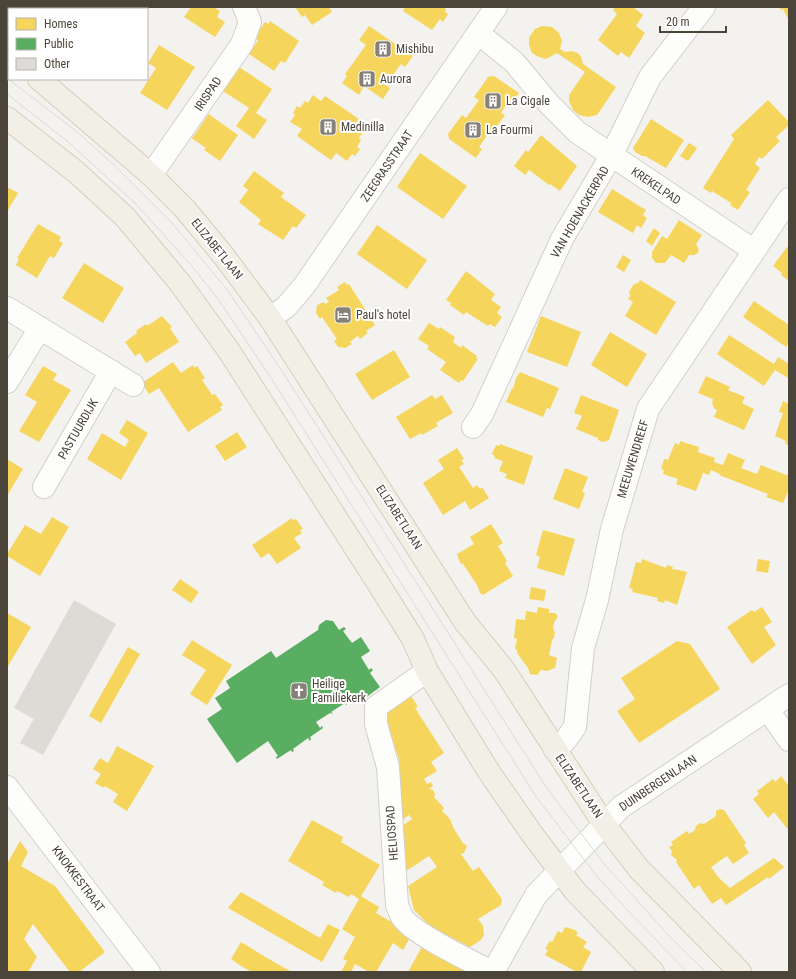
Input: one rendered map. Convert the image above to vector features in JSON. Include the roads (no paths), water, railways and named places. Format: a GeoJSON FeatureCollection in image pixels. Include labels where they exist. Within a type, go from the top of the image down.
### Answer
{"type":"FeatureCollection","features":[{"type":"Feature","properties":{"kind":"main road","name":"ELIZABETLAAN"},"geometry":{"type":"LineString","coordinates":[[40,80],[151,175],[184,208],[214,244],[270,318],[465,622],[504,670],[604,824],[640,869],[740,972]]}},
{"type":"Feature","properties":{"kind":"main road"},"geometry":{"type":"LineString","coordinates":[[8,120],[76,172],[125,217],[180,283],[229,351],[317,486],[413,639],[427,671],[489,772],[559,872],[575,891],[652,972]]}},
{"type":"Feature","properties":{"kind":"street","name":"IRISPAD"},"geometry":{"type":"LineString","coordinates":[[151,175],[242,44],[250,22],[244,7]]}},
{"type":"Feature","properties":{"kind":"street","name":"ZEEGRASSTRAAT"},"geometry":{"type":"LineString","coordinates":[[270,318],[286,307],[304,286],[496,7]]}},
{"type":"Feature","properties":{"kind":"street","name":"VAN HOENACKERPAD"},"geometry":{"type":"LineString","coordinates":[[473,427],[482,414],[562,239],[612,156],[650,77],[704,7]]}},
{"type":"Feature","properties":{"kind":"street","name":"KREKELPAD"},"geometry":{"type":"LineString","coordinates":[[478,33],[514,62],[550,105],[577,132],[753,250]]}},
{"type":"Feature","properties":{"kind":"street","name":"MEEUWENDREEF"},"geometry":{"type":"LineString","coordinates":[[554,748],[564,742],[575,727],[583,648],[597,600],[612,529],[648,409],[753,250],[789,199]]}},
{"type":"Feature","properties":{"kind":"street"},"geometry":{"type":"LineString","coordinates":[[7,308],[133,385]]}},
{"type":"Feature","properties":{"kind":"street"},"geometry":{"type":"LineString","coordinates":[[7,382],[40,328]]}},
{"type":"Feature","properties":{"kind":"street","name":"PASTUURDIJK"},"geometry":{"type":"LineString","coordinates":[[44,487],[111,372]]}},
{"type":"Feature","properties":{"kind":"street","name":"HELIOSPAD"},"geometry":{"type":"LineString","coordinates":[[427,671],[376,707],[376,724],[388,767],[397,905],[402,916],[422,934],[492,972]]}},
{"type":"Feature","properties":{"kind":"street","name":"DUINBERGENLAAN"},"geometry":{"type":"LineString","coordinates":[[492,972],[536,895],[620,807],[789,696]]}},
{"type":"Feature","properties":{"kind":"street"},"geometry":{"type":"LineString","coordinates":[[768,710],[789,740]]}},
{"type":"Feature","properties":{"kind":"street","name":"KNOKKESTRAAT"},"geometry":{"type":"LineString","coordinates":[[7,787],[140,969]]}},
{"type":"Feature","properties":{"kind":"tram line"},"geometry":{"type":"LineString","coordinates":[[10,80],[76,131],[115,166],[172,223],[228,291],[282,371],[546,787],[605,865],[672,939],[706,972]]}},
{"type":"Feature","properties":{"kind":"tram line"},"geometry":{"type":"LineString","coordinates":[[7,94],[67,141],[135,203],[191,265],[218,299],[271,378],[535,795],[595,874],[687,972]]}},
{"type":"Feature","properties":{"kind":"place","name":"Mishibu"},"geometry":{"type":"Point","coordinates":[383,49]}},
{"type":"Feature","properties":{"kind":"place","name":"Aurora"},"geometry":{"type":"Point","coordinates":[367,79]}},
{"type":"Feature","properties":{"kind":"place","name":"La Cigale"},"geometry":{"type":"Point","coordinates":[493,101]}},
{"type":"Feature","properties":{"kind":"place","name":"Medinilla"},"geometry":{"type":"Point","coordinates":[328,127]}},
{"type":"Feature","properties":{"kind":"place","name":"La Fourmi"},"geometry":{"type":"Point","coordinates":[473,130]}},
{"type":"Feature","properties":{"kind":"place","name":"Paul's hotel"},"geometry":{"type":"Point","coordinates":[343,315]}},
{"type":"Feature","properties":{"kind":"place","name":"Heilige Familiekerk"},"geometry":{"type":"Point","coordinates":[299,691]}}]}
